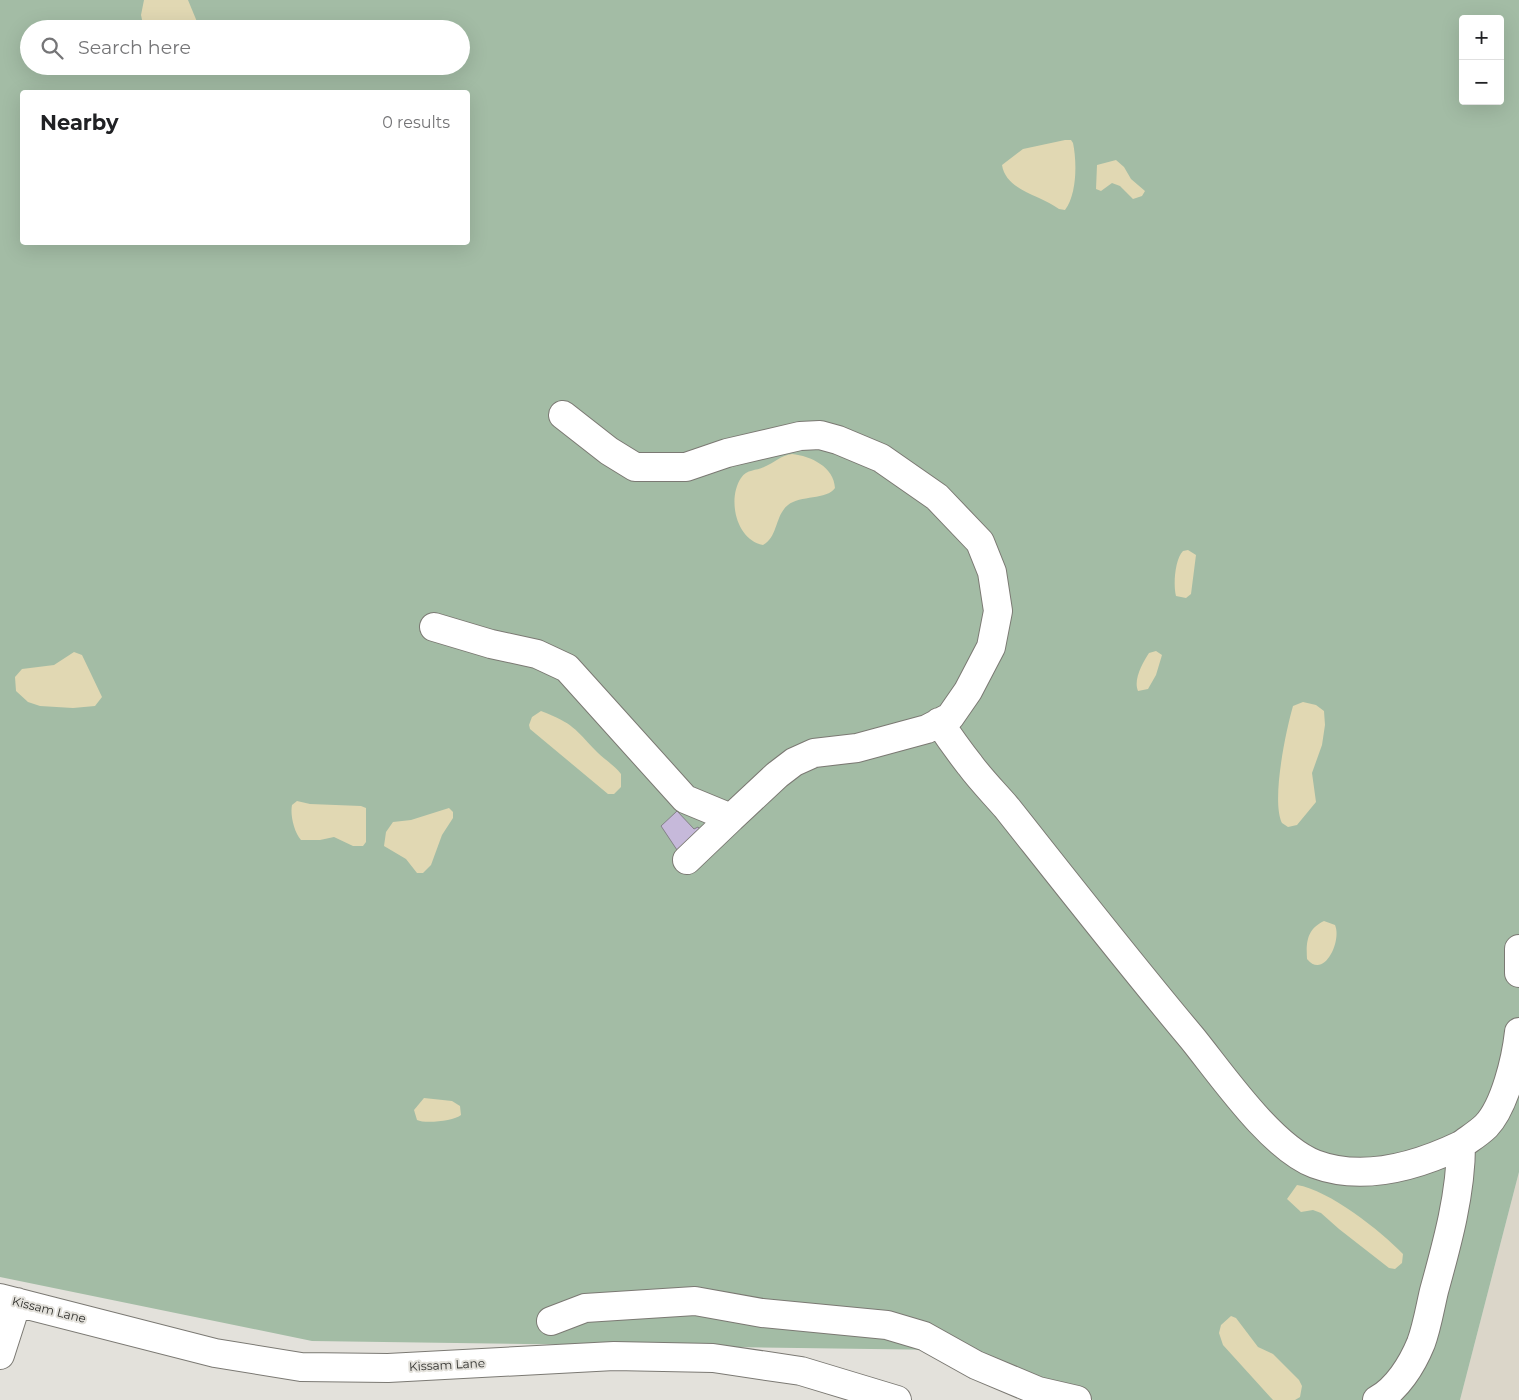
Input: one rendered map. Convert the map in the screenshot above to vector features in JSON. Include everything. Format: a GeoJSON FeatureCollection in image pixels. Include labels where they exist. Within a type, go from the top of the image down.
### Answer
{"type":"FeatureCollection","features":[{"type":"Feature","properties":{"kind":"street"},"geometry":{"type":"LineString","coordinates":[[563,415],[609,451],[635,467],[686,467],[775,440],[820,435],[838,440],[881,458],[937,497],[980,542],[992,572],[998,611],[991,647],[950,717],[927,729],[857,748],[814,753],[794,762],[777,775],[686,860]]}},
{"type":"Feature","properties":{"kind":"street"},"geometry":{"type":"LineString","coordinates":[[434,627],[491,644],[537,654],[567,668],[685,799],[731,818]]}},
{"type":"Feature","properties":{"kind":"street"},"geometry":{"type":"LineString","coordinates":[[939,722],[971,767],[1006,807],[1076,898],[1229,1086],[1297,1155],[1316,1164],[1342,1171],[1372,1170],[1404,1168],[1461,1145],[1486,1126],[1500,1103],[1517,1046],[1519,1032]]}},
{"type":"Feature","properties":{"kind":"street"},"geometry":{"type":"LineString","coordinates":[[1519,949],[1519,973]]}},
{"type":"Feature","properties":{"kind":"street"},"geometry":{"type":"LineString","coordinates":[[1377,1400],[1387,1395],[1406,1372],[1421,1343],[1461,1171],[1461,1145]]}},
{"type":"Feature","properties":{"kind":"street"},"geometry":{"type":"LineString","coordinates":[[0,1355],[9,1300]]}},
{"type":"Feature","properties":{"kind":"street","name":"Kissam Lane"},"geometry":{"type":"LineString","coordinates":[[9,1300],[215,1353],[301,1367],[388,1368],[614,1356],[713,1358],[801,1372],[896,1400]]}},
{"type":"Feature","properties":{"kind":"street"},"geometry":{"type":"LineString","coordinates":[[552,1321],[586,1308],[695,1301],[762,1313],[887,1325],[924,1336],[976,1365],[1038,1391],[1076,1400]]}},
{"type":"Feature","properties":{"kind":"shaded area"},"geometry":{"type":"Polygon","coordinates":[[[1519,1172],[1519,1400],[1460,1400],[1519,1172]]]}},
{"type":"Feature","properties":{"kind":"green space"},"geometry":{"type":"Polygon","coordinates":[[[0,0],[1519,0],[1519,1172],[1460,1400],[1093,1400],[944,1350],[312,1341],[0,1277],[0,0]]]}},
{"type":"Feature","properties":{"kind":"sand"},"geometry":{"type":"Polygon","coordinates":[[[144,0],[188,0],[196,20],[142,20],[141,15],[144,0]]]}},
{"type":"Feature","properties":{"kind":"sand"},"geometry":{"type":"Polygon","coordinates":[[[1071,140],[1073,143],[1075,178],[1072,195],[1065,210],[1059,209],[1017,187],[1005,174],[1002,165],[1023,149],[1071,140]]]}},
{"type":"Feature","properties":{"kind":"sand"},"geometry":{"type":"Polygon","coordinates":[[[1116,160],[1124,167],[1131,179],[1145,191],[1142,196],[1133,199],[1120,186],[1112,183],[1101,191],[1096,189],[1097,165],[1116,160]]]}},
{"type":"Feature","properties":{"kind":"sand"},"geometry":{"type":"Polygon","coordinates":[[[792,454],[807,457],[820,464],[831,474],[835,488],[826,494],[799,500],[788,505],[781,514],[768,541],[763,545],[754,542],[740,527],[737,518],[735,497],[737,487],[741,478],[746,473],[792,454]]]}},
{"type":"Feature","properties":{"kind":"sand"},"geometry":{"type":"Polygon","coordinates":[[[1188,550],[1196,555],[1191,594],[1186,598],[1176,596],[1175,579],[1176,566],[1180,555],[1183,551],[1188,550]]]}},
{"type":"Feature","properties":{"kind":"sand"},"geometry":{"type":"Polygon","coordinates":[[[1156,651],[1162,655],[1156,675],[1148,689],[1138,691],[1137,682],[1142,666],[1149,653],[1156,651]]]}},
{"type":"Feature","properties":{"kind":"sand"},"geometry":{"type":"Polygon","coordinates":[[[74,652],[82,655],[102,697],[95,706],[73,708],[40,706],[28,702],[16,691],[15,677],[22,669],[54,665],[74,652]]]}},
{"type":"Feature","properties":{"kind":"sand"},"geometry":{"type":"Polygon","coordinates":[[[1303,702],[1316,705],[1324,711],[1325,725],[1322,745],[1312,773],[1316,802],[1297,825],[1288,827],[1282,823],[1279,813],[1278,799],[1281,765],[1293,706],[1303,702]]]}},
{"type":"Feature","properties":{"kind":"sand"},"geometry":{"type":"Polygon","coordinates":[[[541,711],[573,727],[621,774],[621,787],[614,794],[608,794],[530,729],[529,725],[532,717],[541,711]]]}},
{"type":"Feature","properties":{"kind":"sand"},"geometry":{"type":"Polygon","coordinates":[[[297,801],[310,804],[361,806],[366,808],[366,842],[363,846],[353,846],[334,837],[320,840],[301,840],[293,823],[292,814],[292,805],[297,801]]]}},
{"type":"Feature","properties":{"kind":"sand"},"geometry":{"type":"Polygon","coordinates":[[[449,808],[453,812],[453,818],[442,835],[431,865],[423,873],[417,873],[406,859],[384,846],[386,832],[393,822],[411,820],[449,808]]]}},
{"type":"Feature","properties":{"kind":"sand"},"geometry":{"type":"Polygon","coordinates":[[[1324,921],[1335,925],[1337,932],[1334,948],[1325,962],[1320,965],[1313,964],[1307,959],[1307,942],[1314,928],[1324,921]]]}},
{"type":"Feature","properties":{"kind":"sand"},"geometry":{"type":"Polygon","coordinates":[[[424,1098],[452,1101],[460,1106],[461,1115],[439,1121],[426,1122],[417,1120],[414,1110],[424,1098]]]}},
{"type":"Feature","properties":{"kind":"sand"},"geometry":{"type":"Polygon","coordinates":[[[1297,1185],[1310,1188],[1339,1203],[1368,1223],[1403,1254],[1402,1263],[1395,1269],[1389,1268],[1321,1213],[1313,1210],[1301,1212],[1287,1199],[1297,1185]]]}},
{"type":"Feature","properties":{"kind":"sand"},"geometry":{"type":"Polygon","coordinates":[[[1231,1316],[1236,1318],[1258,1347],[1273,1354],[1299,1380],[1302,1386],[1300,1397],[1295,1400],[1273,1400],[1223,1345],[1219,1333],[1221,1325],[1231,1316]]]}},
{"type":"Feature","properties":{"kind":"building"},"geometry":{"type":"Polygon","coordinates":[[[677,811],[694,829],[698,827],[703,833],[679,853],[661,826],[677,811]]]}}]}
